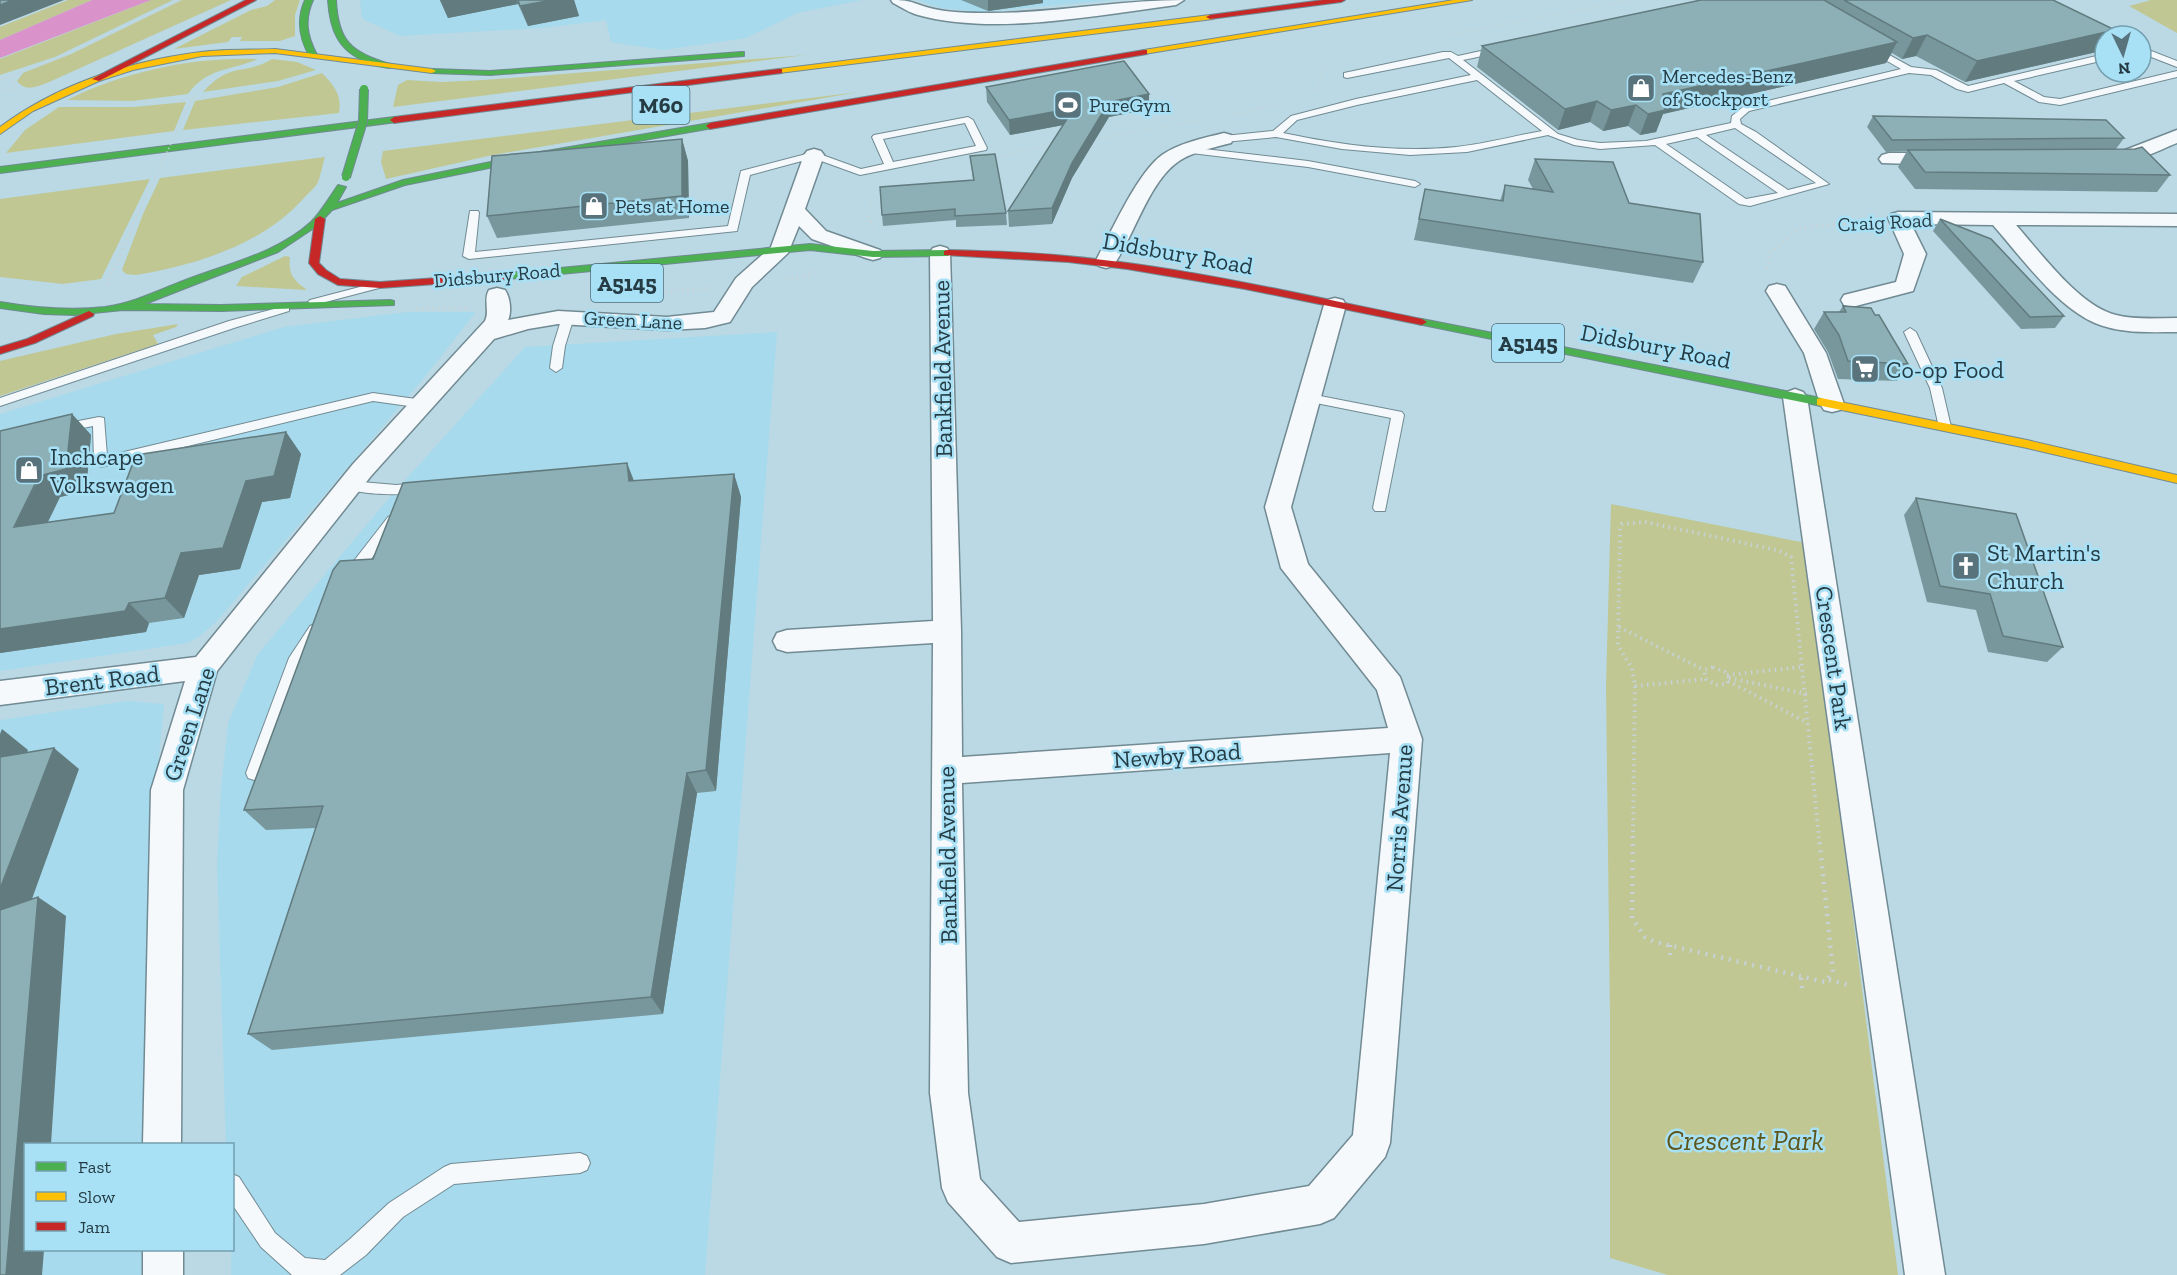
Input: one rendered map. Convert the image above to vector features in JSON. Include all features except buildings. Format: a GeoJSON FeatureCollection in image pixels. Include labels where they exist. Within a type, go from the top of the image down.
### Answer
{"type":"FeatureCollection","features":[{"type":"Feature","properties":{"kind":"main road"},"geometry":{"type":"LineString","coordinates":[[0,131],[30,109],[226,16],[252,0]]}},
{"type":"Feature","properties":{"kind":"main road"},"geometry":{"type":"LineString","coordinates":[[309,0],[303,15],[302,32],[313,55]]}},
{"type":"Feature","properties":{"kind":"main road"},"geometry":{"type":"LineString","coordinates":[[333,0],[332,24],[342,45],[355,56],[394,67]]}},
{"type":"Feature","properties":{"kind":"main road","name":"M60"},"geometry":{"type":"LineString","coordinates":[[0,170],[1341,0]]}},
{"type":"Feature","properties":{"kind":"main road","name":"M60"},"geometry":{"type":"LineString","coordinates":[[333,207],[403,183],[540,155],[1321,22],[1468,0]]}},
{"type":"Feature","properties":{"kind":"main road","name":"M60"},"geometry":{"type":"LineString","coordinates":[[899,42],[1314,4]]}},
{"type":"Feature","properties":{"kind":"main road","name":"M60"},"geometry":{"type":"LineString","coordinates":[[991,63],[1321,22]]}},
{"type":"Feature","properties":{"kind":"main road"},"geometry":{"type":"LineString","coordinates":[[96,79],[131,68],[202,54],[260,50],[394,67]]}},
{"type":"Feature","properties":{"kind":"main road","name":"M60"},"geometry":{"type":"LineString","coordinates":[[394,67],[490,73],[756,53]]}},
{"type":"Feature","properties":{"kind":"main road"},"geometry":{"type":"LineString","coordinates":[[0,305],[16,308],[96,311],[122,307],[288,241],[320,219],[333,207],[346,177],[365,110],[366,98],[355,81],[328,59]]}},
{"type":"Feature","properties":{"kind":"main road"},"geometry":{"type":"LineString","coordinates":[[0,115],[30,109]]}},
{"type":"Feature","properties":{"kind":"main road"},"geometry":{"type":"LineString","coordinates":[[345,145],[368,142]]}},
{"type":"Feature","properties":{"kind":"main road","name":"Didsbury Road"},"geometry":{"type":"LineString","coordinates":[[320,219],[314,263],[322,272],[338,282],[380,285],[561,272],[774,267]]}},
{"type":"Feature","properties":{"kind":"main road","name":"Didsbury Road"},"geometry":{"type":"LineString","coordinates":[[831,263],[875,246]]}},
{"type":"Feature","properties":{"kind":"main road","name":"Didsbury Road"},"geometry":{"type":"LineString","coordinates":[[734,273],[774,267],[810,247],[875,246],[1106,262],[1225,282],[1832,404],[2177,479]]}},
{"type":"Feature","properties":{"kind":"main road","name":"Didsbury Road"},"geometry":{"type":"LineString","coordinates":[[122,307],[293,307],[404,302]]}},
{"type":"Feature","properties":{"kind":"main road"},"geometry":{"type":"LineString","coordinates":[[0,351],[31,341],[96,311]]}},
{"type":"Feature","properties":{"kind":"street"},"geometry":{"type":"LineString","coordinates":[[899,0],[906,5],[933,14],[971,18],[1007,18],[1176,0]]}},
{"type":"Feature","properties":{"kind":"street"},"geometry":{"type":"LineString","coordinates":[[2088,158],[2123,158],[2177,136]]}},
{"type":"Feature","properties":{"kind":"street"},"geometry":{"type":"LineString","coordinates":[[1106,262],[1154,173],[1169,159],[1187,150],[1224,139]]}},
{"type":"Feature","properties":{"kind":"street"},"geometry":{"type":"LineString","coordinates":[[774,267],[796,211],[814,155]]}},
{"type":"Feature","properties":{"kind":"street"},"geometry":{"type":"LineString","coordinates":[[1889,159],[1959,159]]}},
{"type":"Feature","properties":{"kind":"street"},"geometry":{"type":"LineString","coordinates":[[796,211],[819,235],[875,246]]}},
{"type":"Feature","properties":{"kind":"street"},"geometry":{"type":"LineString","coordinates":[[1852,300],[1905,286],[1915,254],[1898,218]]}},
{"type":"Feature","properties":{"kind":"street","name":"Craig Road"},"geometry":{"type":"LineString","coordinates":[[1898,218],[2001,221],[2177,220]]}},
{"type":"Feature","properties":{"kind":"street"},"geometry":{"type":"LineString","coordinates":[[2001,221],[2074,299],[2103,319],[2136,325],[2177,325]]}},
{"type":"Feature","properties":{"kind":"street","name":"Bankfield Avenue"},"geometry":{"type":"LineString","coordinates":[[940,252],[947,631],[949,1093],[962,1188],[1011,1243],[1204,1224]]}},
{"type":"Feature","properties":{"kind":"street","name":"Green Lane"},"geometry":{"type":"LineString","coordinates":[[487,334],[530,321],[568,317],[696,324],[709,322],[722,317],[744,284],[774,267]]}},
{"type":"Feature","properties":{"kind":"street"},"geometry":{"type":"LineString","coordinates":[[1777,291],[1815,353],[1832,404]]}},
{"type":"Feature","properties":{"kind":"street","name":"Green Lane"},"geometry":{"type":"LineString","coordinates":[[169,1141],[167,790],[204,667],[350,486],[495,324],[499,316],[497,295]]}},
{"type":"Feature","properties":{"kind":"street","name":"Norris Avenue"},"geometry":{"type":"LineString","coordinates":[[1204,1224],[1320,1204],[1371,1143],[1407,739],[1390,685],[1295,568],[1278,507],[1335,305]]}},
{"type":"Feature","properties":{"kind":"street","name":"Crescent Park"},"geometry":{"type":"LineString","coordinates":[[1795,397],[1925,1275]]}},
{"type":"Feature","properties":{"kind":"street"},"geometry":{"type":"LineString","coordinates":[[787,641],[947,631]]}},
{"type":"Feature","properties":{"kind":"street","name":"Brent Road"},"geometry":{"type":"LineString","coordinates":[[0,693],[204,667]]}},
{"type":"Feature","properties":{"kind":"street","name":"Newby Road"},"geometry":{"type":"LineString","coordinates":[[946,771],[1407,739]]}},
{"type":"Feature","properties":{"kind":"street"},"geometry":{"type":"LineString","coordinates":[[163,1251],[164,1275]]}},
{"type":"Feature","properties":{"kind":"lane"},"geometry":{"type":"LineString","coordinates":[[1858,41],[1909,70]]}},
{"type":"Feature","properties":{"kind":"lane"},"geometry":{"type":"LineString","coordinates":[[1455,59],[1512,47]]}},
{"type":"Feature","properties":{"kind":"lane"},"geometry":{"type":"LineString","coordinates":[[2153,53],[2177,64]]}},
{"type":"Feature","properties":{"kind":"lane"},"geometry":{"type":"LineString","coordinates":[[1347,75],[1451,55],[1550,132],[1570,141],[1642,145],[1736,125],[1753,134],[1824,184],[1787,195],[1750,203],[1743,202],[1657,142]]}},
{"type":"Feature","properties":{"kind":"lane"},"geometry":{"type":"LineString","coordinates":[[1736,125],[1735,118],[1746,109],[1909,70],[1933,72],[1968,89],[2093,60]]}},
{"type":"Feature","properties":{"kind":"lane"},"geometry":{"type":"LineString","coordinates":[[2005,80],[2042,100],[2060,102],[2177,74]]}},
{"type":"Feature","properties":{"kind":"lane"},"geometry":{"type":"LineString","coordinates":[[1276,134],[1294,118],[1356,102],[1477,77]]}},
{"type":"Feature","properties":{"kind":"lane"},"geometry":{"type":"LineString","coordinates":[[474,213],[469,256],[734,229],[745,173],[814,155],[860,172],[982,148],[968,120],[877,137],[889,165]]}},
{"type":"Feature","properties":{"kind":"lane"},"geometry":{"type":"LineString","coordinates":[[1224,139],[1276,134],[1320,144],[1387,150],[1435,151],[1476,147],[1550,132]]}},
{"type":"Feature","properties":{"kind":"lane"},"geometry":{"type":"LineString","coordinates":[[1698,134],[1787,195]]}},
{"type":"Feature","properties":{"kind":"lane"},"geometry":{"type":"LineString","coordinates":[[1187,150],[1308,164],[1415,184]]}},
{"type":"Feature","properties":{"kind":"lane"},"geometry":{"type":"LineString","coordinates":[[0,402],[232,324],[380,285]]}},
{"type":"Feature","properties":{"kind":"lane"},"geometry":{"type":"LineString","coordinates":[[556,368],[559,346],[568,317]]}},
{"type":"Feature","properties":{"kind":"lane"},"geometry":{"type":"LineString","coordinates":[[1910,332],[1936,388],[1945,427]]}},
{"type":"Feature","properties":{"kind":"lane"},"geometry":{"type":"LineString","coordinates":[[55,429],[99,421],[101,462],[373,397],[423,404]]}},
{"type":"Feature","properties":{"kind":"lane"},"geometry":{"type":"LineString","coordinates":[[1310,398],[1398,415],[1380,508]]}},
{"type":"Feature","properties":{"kind":"lane"},"geometry":{"type":"LineString","coordinates":[[350,486],[396,490],[437,486]]}},
{"type":"Feature","properties":{"kind":"lane"},"geometry":{"type":"LineString","coordinates":[[341,589],[416,488]]}},
{"type":"Feature","properties":{"kind":"lane"},"geometry":{"type":"LineString","coordinates":[[254,773],[297,658],[323,619]]}},
{"type":"Feature","properties":{"kind":"lane"},"geometry":{"type":"LineString","coordinates":[[234,1187],[268,1240],[300,1268],[328,1271],[358,1247],[396,1210],[451,1174],[580,1163]]}},
{"type":"Feature","properties":{"kind":"path"},"geometry":{"type":"LineString","coordinates":[[0,80],[67,55],[179,0]]}},
{"type":"Feature","properties":{"kind":"path"},"geometry":{"type":"LineString","coordinates":[[1441,37],[1629,0]]}},
{"type":"Feature","properties":{"kind":"path"},"geometry":{"type":"LineString","coordinates":[[357,12],[360,20],[386,33],[389,37],[383,45]]}},
{"type":"Feature","properties":{"kind":"path"},"geometry":{"type":"LineString","coordinates":[[1312,93],[1320,88],[1322,74],[1330,62]]}},
{"type":"Feature","properties":{"kind":"path"},"geometry":{"type":"LineString","coordinates":[[15,75],[12,81],[15,90]]}},
{"type":"Feature","properties":{"kind":"path"},"geometry":{"type":"LineString","coordinates":[[95,104],[137,104],[243,92],[307,75]]}},
{"type":"Feature","properties":{"kind":"path"},"geometry":{"type":"LineString","coordinates":[[0,90],[22,92]]}},
{"type":"Feature","properties":{"kind":"path"},"geometry":{"type":"LineString","coordinates":[[107,285],[191,101]]}},
{"type":"Feature","properties":{"kind":"path"},"geometry":{"type":"LineString","coordinates":[[1220,117],[1283,103]]}},
{"type":"Feature","properties":{"kind":"path"},"geometry":{"type":"LineString","coordinates":[[1086,140],[1210,118]]}},
{"type":"Feature","properties":{"kind":"path"},"geometry":{"type":"LineString","coordinates":[[996,158],[1064,142]]}},
{"type":"Feature","properties":{"kind":"path"},"geometry":{"type":"LineString","coordinates":[[875,246],[868,218],[871,199],[887,192]]}},
{"type":"Feature","properties":{"kind":"path","name":"Craig Road"},"geometry":{"type":"LineString","coordinates":[[1777,291],[1767,270],[1770,253],[1800,228],[1898,218]]}},
{"type":"Feature","properties":{"kind":"path"},"geometry":{"type":"LineString","coordinates":[[774,267],[810,276]]}},
{"type":"Feature","properties":{"kind":"path"},"geometry":{"type":"LineString","coordinates":[[98,286],[117,283]]}},
{"type":"Feature","properties":{"kind":"path"},"geometry":{"type":"LineString","coordinates":[[609,297],[718,287]]}},
{"type":"Feature","properties":{"kind":"path"},"geometry":{"type":"LineString","coordinates":[[1645,522],[1777,550],[1787,554],[1792,562],[1833,972],[1825,982],[1801,978],[1645,937],[1632,918],[1635,686],[1632,668],[1618,646],[1618,627],[1620,528],[1622,524],[1645,522]]}},
{"type":"Feature","properties":{"kind":"path"},"geometry":{"type":"LineString","coordinates":[[1618,627],[1704,670]]}},
{"type":"Feature","properties":{"kind":"path"},"geometry":{"type":"LineString","coordinates":[[1704,670],[1709,667],[1717,668],[1728,678],[1808,723]]}},
{"type":"Feature","properties":{"kind":"path"},"geometry":{"type":"LineString","coordinates":[[1704,670],[1706,679],[1720,686],[1728,678],[1803,667]]}},
{"type":"Feature","properties":{"kind":"path"},"geometry":{"type":"LineString","coordinates":[[1728,678],[1840,701]]}},
{"type":"Feature","properties":{"kind":"path"},"geometry":{"type":"LineString","coordinates":[[1635,686],[1706,679]]}},
{"type":"Feature","properties":{"kind":"path"},"geometry":{"type":"LineString","coordinates":[[1670,945],[1670,955]]}},
{"type":"Feature","properties":{"kind":"path"},"geometry":{"type":"LineString","coordinates":[[1801,978],[1802,989]]}},
{"type":"Feature","properties":{"kind":"shaded area"},"geometry":{"type":"Polygon","coordinates":[[[92,0],[151,0],[0,58],[0,40],[92,0]]]}},
{"type":"Feature","properties":{"kind":"shaded area"},"geometry":{"type":"Polygon","coordinates":[[[360,0],[862,0],[797,13],[746,38],[663,50],[611,42],[606,20],[543,28],[400,36],[362,19],[360,0]]]}},
{"type":"Feature","properties":{"kind":"shaded area"},"geometry":{"type":"Polygon","coordinates":[[[916,0],[1116,0],[980,12],[941,8],[916,0]]]}},
{"type":"Feature","properties":{"kind":"shaded area"},"geometry":{"type":"Polygon","coordinates":[[[407,312],[476,312],[423,379],[217,621],[200,636],[188,643],[0,671],[0,414],[284,327],[407,312]]]}},
{"type":"Feature","properties":{"kind":"shaded area"},"geometry":{"type":"Polygon","coordinates":[[[777,332],[705,1275],[231,1275],[231,1251],[234,1251],[234,1143],[226,1143],[217,864],[221,788],[228,723],[258,654],[390,497],[525,347],[777,332]]]}},
{"type":"Feature","properties":{"kind":"shaded area"},"geometry":{"type":"Polygon","coordinates":[[[128,701],[164,704],[157,777],[145,1143],[24,1143],[24,1251],[142,1251],[141,1275],[0,1275],[0,720],[128,701]]]}},
{"type":"Feature","properties":{"kind":"green space"},"geometry":{"type":"Polygon","coordinates":[[[68,0],[92,0],[0,40],[0,27],[68,0]]]}},
{"type":"Feature","properties":{"kind":"green space"},"geometry":{"type":"Polygon","coordinates":[[[151,0],[173,0],[55,57],[0,75],[0,59],[151,0]]]}},
{"type":"Feature","properties":{"kind":"green space"},"geometry":{"type":"Polygon","coordinates":[[[182,0],[231,0],[47,83],[27,88],[17,81],[23,73],[71,54],[182,0]]]}},
{"type":"Feature","properties":{"kind":"green space"},"geometry":{"type":"Polygon","coordinates":[[[275,0],[300,0],[295,15],[295,36],[280,41],[240,41],[242,37],[232,37],[228,42],[174,49],[251,10],[267,6],[275,0]]]}},
{"type":"Feature","properties":{"kind":"green space"},"geometry":{"type":"Polygon","coordinates":[[[2151,0],[2177,0],[2177,33],[2129,6],[2151,0]]]}},
{"type":"Feature","properties":{"kind":"green space"},"geometry":{"type":"Polygon","coordinates":[[[806,55],[393,107],[398,85],[407,80],[441,82],[484,80],[806,55]]]}},
{"type":"Feature","properties":{"kind":"green space"},"geometry":{"type":"Polygon","coordinates":[[[258,59],[212,74],[188,94],[133,101],[67,100],[113,81],[160,68],[209,60],[258,59]]]}},
{"type":"Feature","properties":{"kind":"green space"},"geometry":{"type":"Polygon","coordinates":[[[272,59],[297,62],[316,70],[278,81],[203,92],[213,82],[230,72],[253,67],[272,59]]]}},
{"type":"Feature","properties":{"kind":"green space"},"geometry":{"type":"Polygon","coordinates":[[[322,73],[336,91],[340,106],[339,113],[183,130],[195,101],[278,87],[322,73]]]}},
{"type":"Feature","properties":{"kind":"green space"},"geometry":{"type":"Polygon","coordinates":[[[859,92],[493,155],[386,179],[381,162],[383,151],[859,92]]]}},
{"type":"Feature","properties":{"kind":"green space"},"geometry":{"type":"Polygon","coordinates":[[[186,102],[174,131],[6,153],[25,130],[59,107],[133,107],[186,102]]]}},
{"type":"Feature","properties":{"kind":"green space"},"geometry":{"type":"Polygon","coordinates":[[[325,157],[320,178],[314,188],[287,214],[248,240],[204,259],[159,271],[136,275],[126,274],[122,270],[143,214],[160,178],[325,157]]]}},
{"type":"Feature","properties":{"kind":"green space"},"geometry":{"type":"Polygon","coordinates":[[[150,179],[101,279],[63,284],[0,277],[0,199],[150,179]]]}},
{"type":"Feature","properties":{"kind":"green space"},"geometry":{"type":"Polygon","coordinates":[[[285,256],[290,257],[293,276],[307,290],[236,286],[242,277],[285,256]]]}},
{"type":"Feature","properties":{"kind":"green space"},"geometry":{"type":"Polygon","coordinates":[[[178,324],[176,327],[153,335],[158,344],[0,396],[0,361],[116,334],[178,324]]]}},
{"type":"Feature","properties":{"kind":"green space","name":"Crescent Park"},"geometry":{"type":"Polygon","coordinates":[[[1611,504],[1806,543],[1898,1275],[1668,1275],[1610,1258],[1606,686],[1611,504]]]}},
{"type":"Feature","properties":{"kind":"traffic: fast"},"geometry":{"type":"LineString","coordinates":[[309,0],[304,14],[303,28],[313,55]]}},
{"type":"Feature","properties":{"kind":"traffic: fast"},"geometry":{"type":"LineString","coordinates":[[332,0],[335,27],[344,45],[362,57],[387,66]]}},
{"type":"Feature","properties":{"kind":"traffic: fast"},"geometry":{"type":"LineString","coordinates":[[432,71],[490,73],[741,54]]}},
{"type":"Feature","properties":{"kind":"traffic: fast"},"geometry":{"type":"LineString","coordinates":[[346,177],[363,121],[364,89]]}},
{"type":"Feature","properties":{"kind":"traffic: fast"},"geometry":{"type":"LineString","coordinates":[[0,170],[394,120]]}},
{"type":"Feature","properties":{"kind":"traffic: fast"},"geometry":{"type":"LineString","coordinates":[[333,207],[403,183],[529,157],[710,126]]}},
{"type":"Feature","properties":{"kind":"traffic: fast"},"geometry":{"type":"LineString","coordinates":[[0,305],[44,311],[74,312],[118,308],[145,301],[275,250],[296,238],[314,224],[329,207],[341,187]]}},
{"type":"Feature","properties":{"kind":"traffic: fast"},"geometry":{"type":"LineString","coordinates":[[508,276],[810,247],[873,254],[948,253]]}},
{"type":"Feature","properties":{"kind":"traffic: fast"},"geometry":{"type":"LineString","coordinates":[[122,307],[221,308],[390,303]]}},
{"type":"Feature","properties":{"kind":"traffic: fast"},"geometry":{"type":"LineString","coordinates":[[1422,322],[1821,402]]}},
{"type":"Feature","properties":{"kind":"traffic: slow"},"geometry":{"type":"LineString","coordinates":[[1144,52],[1468,0]]}},
{"type":"Feature","properties":{"kind":"traffic: slow"},"geometry":{"type":"LineString","coordinates":[[779,71],[1210,17]]}},
{"type":"Feature","properties":{"kind":"traffic: slow"},"geometry":{"type":"LineString","coordinates":[[0,131],[30,109],[96,79],[131,68],[202,54],[275,51],[432,71]]}},
{"type":"Feature","properties":{"kind":"traffic: slow"},"geometry":{"type":"LineString","coordinates":[[1821,402],[2027,444],[2177,479]]}},
{"type":"Feature","properties":{"kind":"traffic: jam"},"geometry":{"type":"LineString","coordinates":[[96,79],[252,0]]}},
{"type":"Feature","properties":{"kind":"traffic: jam"},"geometry":{"type":"LineString","coordinates":[[1210,17],[1341,0]]}},
{"type":"Feature","properties":{"kind":"traffic: jam"},"geometry":{"type":"LineString","coordinates":[[710,126],[1144,52]]}},
{"type":"Feature","properties":{"kind":"traffic: jam"},"geometry":{"type":"LineString","coordinates":[[394,120],[779,71]]}},
{"type":"Feature","properties":{"kind":"traffic: jam"},"geometry":{"type":"LineString","coordinates":[[320,219],[314,263],[322,272],[338,282],[380,285],[508,276]]}},
{"type":"Feature","properties":{"kind":"traffic: jam"},"geometry":{"type":"LineString","coordinates":[[948,253],[1008,254],[1127,266],[1245,286],[1422,322]]}},
{"type":"Feature","properties":{"kind":"traffic: jam"},"geometry":{"type":"LineString","coordinates":[[0,351],[31,341],[89,314]]}},
{"type":"Feature","properties":{"kind":"place","name":"Mercedes-Benz of Stockport"},"geometry":{"type":"Point","coordinates":[1641,88]}},
{"type":"Feature","properties":{"kind":"place","name":"PureGym"},"geometry":{"type":"Point","coordinates":[1068,105]}},
{"type":"Feature","properties":{"kind":"place","name":"Pets at Home"},"geometry":{"type":"Point","coordinates":[594,206]}},
{"type":"Feature","properties":{"kind":"place","name":"Co-op Food"},"geometry":{"type":"Point","coordinates":[1865,369]}},
{"type":"Feature","properties":{"kind":"place","name":"Inchcape Volkswagen"},"geometry":{"type":"Point","coordinates":[29,470]}},
{"type":"Feature","properties":{"kind":"place","name":"St Martin's Church"},"geometry":{"type":"Point","coordinates":[1966,566]}}]}
